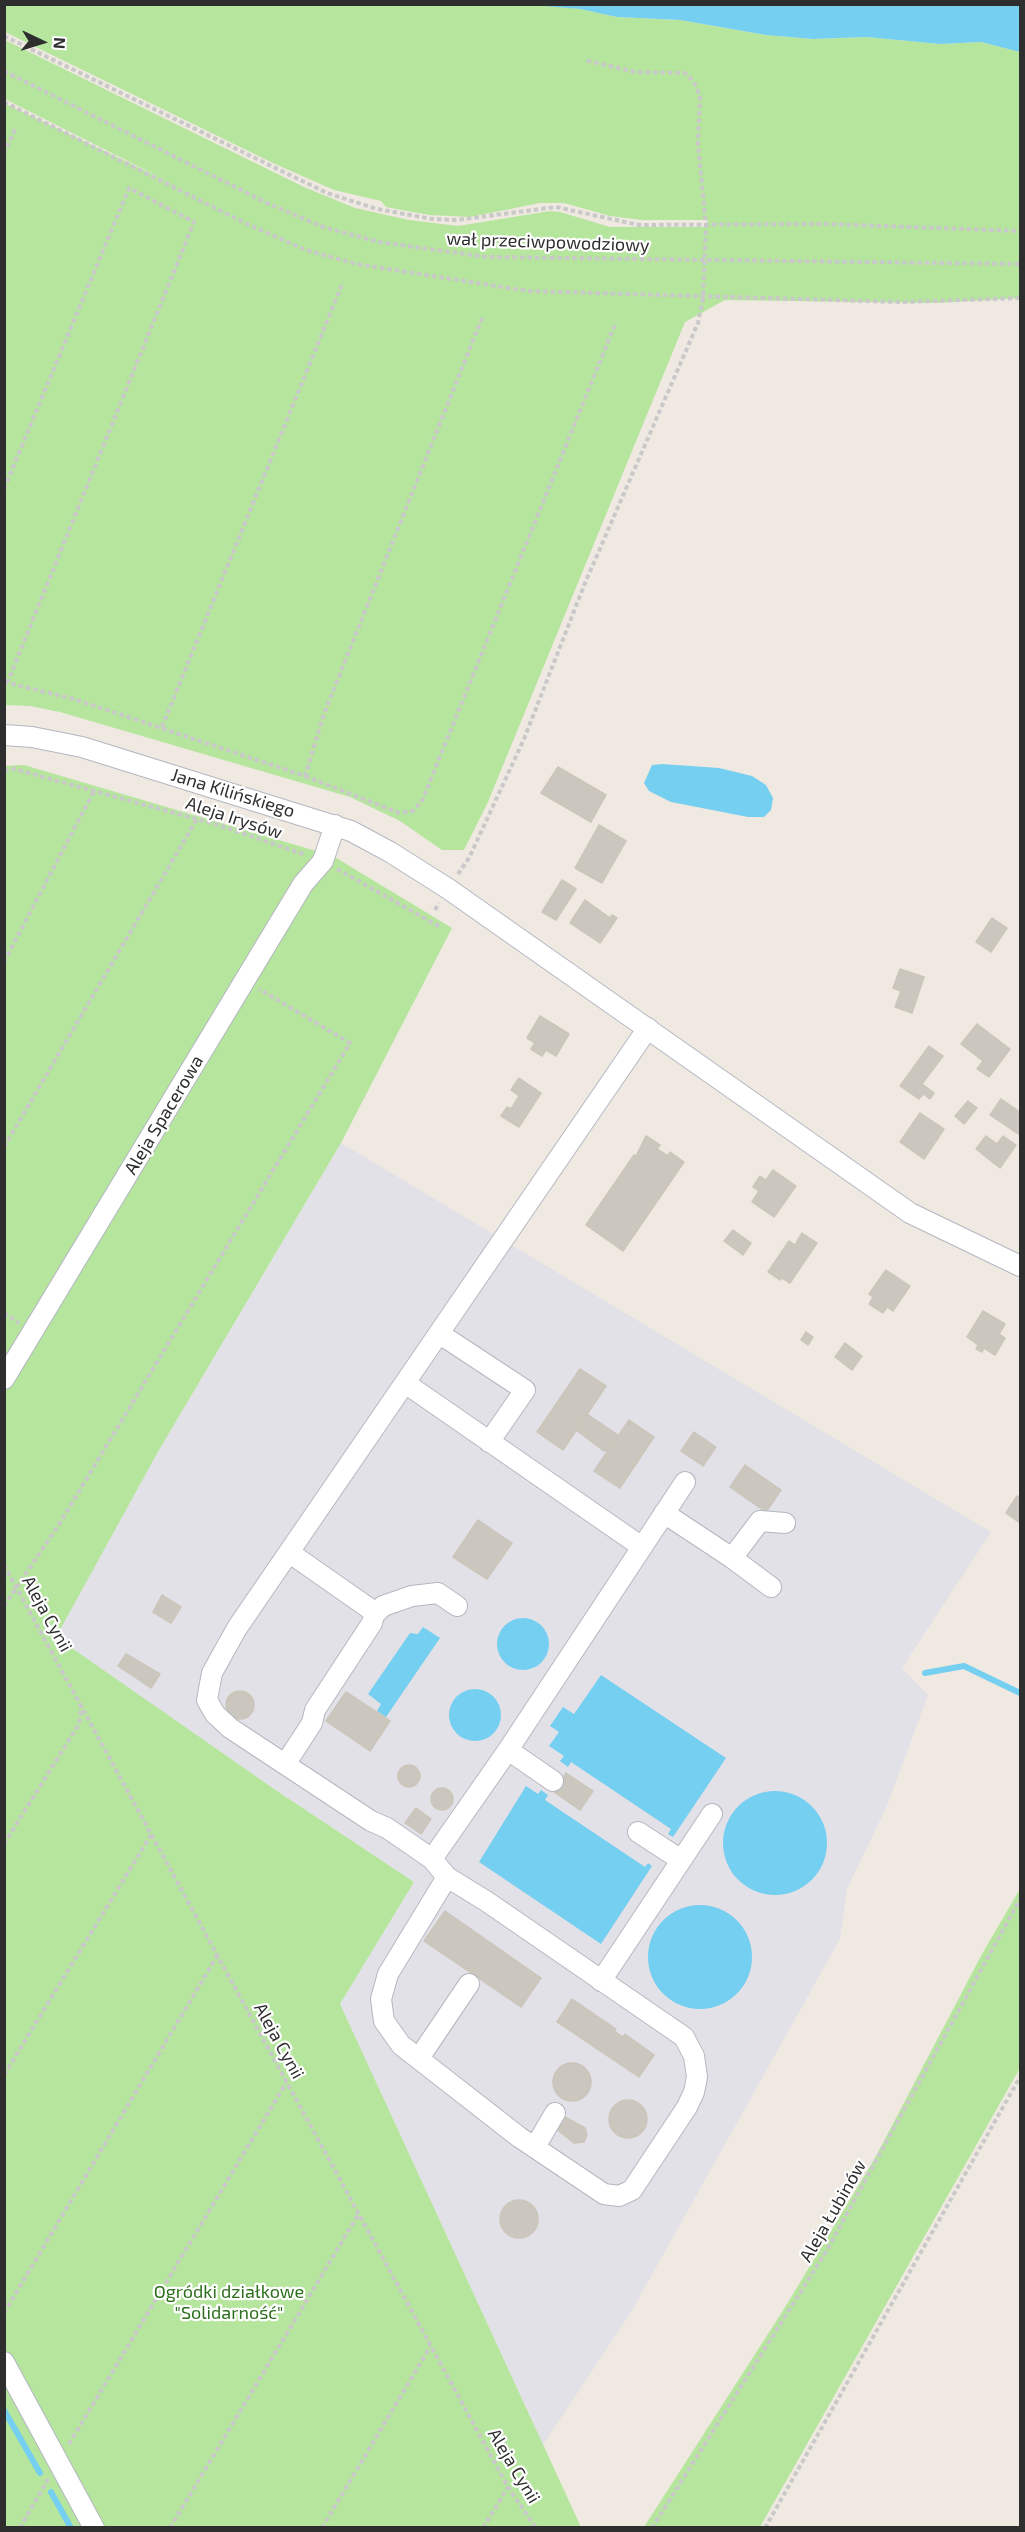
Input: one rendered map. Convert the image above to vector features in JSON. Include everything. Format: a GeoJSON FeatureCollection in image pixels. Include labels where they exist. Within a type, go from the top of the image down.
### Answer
{"type":"FeatureCollection","features":[{"type":"Feature","properties":{"kind":"street","name":"Jana Kilińskiego"},"geometry":{"type":"LineString","coordinates":[[4,735],[33,737],[82,747],[335,825],[390,852],[447,888],[910,1213],[1020,1266]]}},
{"type":"Feature","properties":{"kind":"street"},"geometry":{"type":"LineString","coordinates":[[325,858],[335,825]]}},
{"type":"Feature","properties":{"kind":"street","name":"Aleja Spacerowa"},"geometry":{"type":"LineString","coordinates":[[4,1379],[303,884],[325,858]]}},
{"type":"Feature","properties":{"kind":"street"},"geometry":{"type":"LineString","coordinates":[[447,1877],[388,1974],[381,1999],[384,2021],[401,2046],[535,2147],[604,2194],[619,2196],[632,2190],[687,2107],[694,2092],[697,2077],[694,2056],[684,2037],[486,1901],[447,1877],[432,1859],[387,1828],[370,1821],[286,1763],[230,1728],[215,1714],[207,1700],[212,1673],[237,1628],[648,1028]]}},
{"type":"Feature","properties":{"kind":"street"},"geometry":{"type":"LineString","coordinates":[[440,1334],[525,1390],[489,1442]]}},
{"type":"Feature","properties":{"kind":"street"},"geometry":{"type":"LineString","coordinates":[[405,1383],[642,1547]]}},
{"type":"Feature","properties":{"kind":"street"},"geometry":{"type":"LineString","coordinates":[[432,1859],[508,1750],[544,1710],[642,1547],[685,1482]]}},
{"type":"Feature","properties":{"kind":"street"},"geometry":{"type":"LineString","coordinates":[[664,1513],[771,1587]]}},
{"type":"Feature","properties":{"kind":"street"},"geometry":{"type":"LineString","coordinates":[[732,1558],[760,1521],[785,1523]]}},
{"type":"Feature","properties":{"kind":"street"},"geometry":{"type":"LineString","coordinates":[[290,1553],[370,1609],[374,1615]]}},
{"type":"Feature","properties":{"kind":"street"},"geometry":{"type":"LineString","coordinates":[[286,1763],[312,1722],[315,1710],[372,1623],[374,1615],[383,1606],[412,1596],[438,1593],[458,1606]]}},
{"type":"Feature","properties":{"kind":"street"},"geometry":{"type":"LineString","coordinates":[[508,1750],[553,1781]]}},
{"type":"Feature","properties":{"kind":"street"},"geometry":{"type":"LineString","coordinates":[[601,1981],[712,1814]]}},
{"type":"Feature","properties":{"kind":"street"},"geometry":{"type":"LineString","coordinates":[[638,1832],[681,1860]]}},
{"type":"Feature","properties":{"kind":"street"},"geometry":{"type":"LineString","coordinates":[[419,2058],[469,1984]]}},
{"type":"Feature","properties":{"kind":"street"},"geometry":{"type":"LineString","coordinates":[[535,2147],[555,2113]]}},
{"type":"Feature","properties":{"kind":"street"},"geometry":{"type":"LineString","coordinates":[[4,2362],[94,2528]]}},
{"type":"Feature","properties":{"kind":"path"},"geometry":{"type":"LineString","coordinates":[[4,36],[327,193],[376,209],[432,219],[457,220],[556,207],[639,225],[827,224],[1020,231]]}},
{"type":"Feature","properties":{"kind":"path"},"geometry":{"type":"LineString","coordinates":[[447,888],[469,858],[524,739],[585,583],[698,323],[703,298],[706,223],[698,144],[700,96],[694,82],[685,73],[635,72],[585,60]]}},
{"type":"Feature","properties":{"kind":"path","name":"wał przeciwpowodziowy"},"geometry":{"type":"LineString","coordinates":[[4,71],[267,203],[323,227],[379,242],[487,257],[1020,264]]}},
{"type":"Feature","properties":{"kind":"path"},"geometry":{"type":"LineString","coordinates":[[4,102],[247,224],[306,250],[356,264],[528,291],[703,298],[900,302],[1020,298]]}},
{"type":"Feature","properties":{"kind":"path"},"geometry":{"type":"LineString","coordinates":[[4,154],[15,129]]}},
{"type":"Feature","properties":{"kind":"path"},"geometry":{"type":"LineString","coordinates":[[4,489],[129,188],[194,222],[6,682],[162,727],[305,776],[399,813],[413,811],[422,801],[616,322]]}},
{"type":"Feature","properties":{"kind":"path"},"geometry":{"type":"LineString","coordinates":[[162,727],[343,282]]}},
{"type":"Feature","properties":{"kind":"path"},"geometry":{"type":"LineString","coordinates":[[305,776],[328,703],[482,318]]}},
{"type":"Feature","properties":{"kind":"path","name":"Aleja Irysów"},"geometry":{"type":"LineString","coordinates":[[4,771],[14,770],[94,791],[197,819],[325,858],[441,928]]}},
{"type":"Feature","properties":{"kind":"path"},"geometry":{"type":"LineString","coordinates":[[4,962],[94,791]]}},
{"type":"Feature","properties":{"kind":"path"},"geometry":{"type":"LineString","coordinates":[[4,1147],[197,819]]}},
{"type":"Feature","properties":{"kind":"path"},"geometry":{"type":"LineString","coordinates":[[4,1606],[58,1526],[350,1043],[246,981]]}},
{"type":"Feature","properties":{"kind":"path","name":"Aleja Cynii"},"geometry":{"type":"LineString","coordinates":[[4,1565],[508,2487],[536,2528]]}},
{"type":"Feature","properties":{"kind":"path"},"geometry":{"type":"LineString","coordinates":[[4,1844],[79,1724],[82,1706]]}},
{"type":"Feature","properties":{"kind":"path"},"geometry":{"type":"LineString","coordinates":[[4,2076],[151,1834]]}},
{"type":"Feature","properties":{"kind":"path","name":"Aleja Łubinów"},"geometry":{"type":"LineString","coordinates":[[652,2528],[827,2250],[1020,1899]]}},
{"type":"Feature","properties":{"kind":"path"},"geometry":{"type":"LineString","coordinates":[[4,2313],[217,1955]]}},
{"type":"Feature","properties":{"kind":"path"},"geometry":{"type":"LineString","coordinates":[[765,2528],[1020,2077]]}},
{"type":"Feature","properties":{"kind":"path"},"geometry":{"type":"LineString","coordinates":[[20,2528],[286,2082]]}},
{"type":"Feature","properties":{"kind":"path"},"geometry":{"type":"LineString","coordinates":[[170,2528],[358,2215]]}},
{"type":"Feature","properties":{"kind":"path"},"geometry":{"type":"LineString","coordinates":[[321,2528],[431,2347]]}},
{"type":"Feature","properties":{"kind":"path"},"geometry":{"type":"LineString","coordinates":[[483,2528],[508,2487]]}},
{"type":"Feature","properties":{"kind":"shaded area"},"geometry":{"type":"Polygon","coordinates":[[[341,1143],[991,1532],[902,1668],[928,1695],[887,1806],[847,1889],[840,1939],[631,2312],[543,2445],[340,2004],[414,1882],[277,1791],[55,1637],[159,1450],[341,1143]]]}},
{"type":"Feature","properties":{"kind":"green space"},"geometry":{"type":"Polygon","coordinates":[[[531,4],[580,9],[617,17],[680,20],[766,35],[813,39],[866,37],[940,44],[981,42],[1020,52],[1020,298],[936,303],[725,300],[685,322],[488,802],[464,850],[442,850],[400,821],[350,797],[60,712],[30,706],[5,705],[4,103],[169,182],[5,99],[5,40],[304,187],[355,208],[409,220],[458,226],[550,211],[610,227],[705,227],[708,220],[642,220],[610,216],[564,203],[540,203],[470,217],[429,215],[386,207],[381,201],[334,190],[275,164],[5,32],[5,5],[531,4]]]}},
{"type":"Feature","properties":{"kind":"green space","name":"Ogródki działkowe \"Solidarność\""},"geometry":{"type":"Polygon","coordinates":[[[24,765],[333,856],[452,928],[341,1143],[159,1450],[56,1637],[277,1791],[414,1882],[340,2004],[581,2527],[5,2527],[4,766],[24,765]]]}},
{"type":"Feature","properties":{"kind":"green space"},"geometry":{"type":"Polygon","coordinates":[[[1020,1889],[1020,2068],[760,2527],[644,2527],[784,2309],[875,2158],[982,1954],[1020,1889]]]}},
{"type":"Feature","properties":{"kind":"water"},"geometry":{"type":"Polygon","coordinates":[[[532,5],[1020,5],[1020,52],[981,42],[940,44],[866,37],[813,39],[766,35],[680,20],[617,17],[580,9],[532,5]]]}},
{"type":"Feature","properties":{"kind":"water"},"geometry":{"type":"Polygon","coordinates":[[[652,765],[719,768],[752,776],[766,785],[773,798],[771,810],[764,817],[748,817],[671,802],[649,791],[644,783],[652,765]]]}},
{"type":"Feature","properties":{"kind":"water"},"geometry":{"type":"Polygon","coordinates":[[[523,1618],[533,1620],[541,1626],[547,1634],[549,1644],[547,1654],[541,1662],[533,1668],[523,1670],[513,1668],[505,1662],[499,1654],[497,1644],[499,1634],[505,1626],[513,1620],[523,1618]]]}},
{"type":"Feature","properties":{"kind":"water"},"geometry":{"type":"Polygon","coordinates":[[[423,1627],[440,1638],[386,1717],[377,1711],[381,1704],[368,1694],[410,1633],[418,1634],[423,1627]]]}},
{"type":"Feature","properties":{"kind":"water"},"geometry":{"type":"Polygon","coordinates":[[[601,1675],[726,1758],[673,1837],[668,1834],[671,1829],[571,1762],[568,1767],[560,1761],[564,1756],[549,1746],[559,1732],[550,1726],[563,1707],[574,1714],[601,1675]]]}},
{"type":"Feature","properties":{"kind":"water"},"geometry":{"type":"Polygon","coordinates":[[[475,1689],[485,1691],[493,1697],[499,1705],[501,1715],[499,1725],[493,1733],[485,1739],[475,1741],[465,1739],[457,1733],[451,1725],[449,1715],[451,1705],[457,1697],[465,1691],[475,1689]]]}},
{"type":"Feature","properties":{"kind":"water"},"geometry":{"type":"Polygon","coordinates":[[[526,1786],[538,1794],[541,1790],[548,1795],[545,1800],[645,1867],[648,1863],[652,1866],[601,1944],[479,1862],[526,1786]]]}},
{"type":"Feature","properties":{"kind":"water"},"geometry":{"type":"Polygon","coordinates":[[[775,1791],[795,1795],[812,1806],[823,1823],[827,1843],[823,1863],[812,1880],[795,1891],[775,1895],[755,1891],[738,1880],[727,1863],[723,1843],[727,1823],[738,1806],[755,1795],[775,1791]]]}},
{"type":"Feature","properties":{"kind":"water"},"geometry":{"type":"Polygon","coordinates":[[[700,1905],[720,1909],[737,1920],[748,1937],[752,1957],[748,1977],[737,1994],[720,2005],[700,2009],[680,2005],[663,1994],[652,1977],[648,1957],[652,1937],[663,1920],[680,1909],[700,1905]]]}},
{"type":"Feature","properties":{"kind":"building"},"geometry":{"type":"Polygon","coordinates":[[[558,767],[606,795],[591,822],[541,793],[558,767]]]}},
{"type":"Feature","properties":{"kind":"building"},"geometry":{"type":"Polygon","coordinates":[[[599,825],[626,841],[602,883],[575,868],[599,825]]]}},
{"type":"Feature","properties":{"kind":"building"},"geometry":{"type":"Polygon","coordinates":[[[562,880],[576,889],[556,920],[542,912],[562,880]]]}},
{"type":"Feature","properties":{"kind":"building"},"geometry":{"type":"Polygon","coordinates":[[[585,900],[610,918],[612,915],[617,918],[600,943],[570,923],[585,900]]]}},
{"type":"Feature","properties":{"kind":"building"},"geometry":{"type":"Polygon","coordinates":[[[992,918],[1007,928],[991,952],[976,942],[992,918]]]}},
{"type":"Feature","properties":{"kind":"building"},"geometry":{"type":"Polygon","coordinates":[[[900,969],[924,977],[912,1013],[895,1007],[901,991],[893,988],[900,969]]]}},
{"type":"Feature","properties":{"kind":"building"},"geometry":{"type":"Polygon","coordinates":[[[540,1016],[569,1034],[556,1056],[546,1050],[542,1056],[531,1049],[535,1043],[527,1038],[540,1016]]]}},
{"type":"Feature","properties":{"kind":"building"},"geometry":{"type":"Polygon","coordinates":[[[977,1024],[1010,1049],[989,1077],[977,1069],[983,1061],[961,1044],[977,1024]]]}},
{"type":"Feature","properties":{"kind":"building"},"geometry":{"type":"Polygon","coordinates":[[[929,1046],[943,1056],[922,1084],[934,1093],[930,1099],[923,1094],[919,1099],[900,1086],[929,1046]]]}},
{"type":"Feature","properties":{"kind":"building"},"geometry":{"type":"Polygon","coordinates":[[[519,1078],[541,1093],[519,1127],[501,1116],[507,1107],[511,1109],[519,1096],[511,1090],[519,1078]]]}},
{"type":"Feature","properties":{"kind":"building"},"geometry":{"type":"Polygon","coordinates":[[[1001,1099],[1020,1112],[1020,1135],[990,1115],[1001,1099]]]}},
{"type":"Feature","properties":{"kind":"building"},"geometry":{"type":"Polygon","coordinates":[[[968,1101],[977,1108],[964,1124],[955,1116],[968,1101]]]}},
{"type":"Feature","properties":{"kind":"building"},"geometry":{"type":"Polygon","coordinates":[[[920,1113],[944,1129],[924,1159],[900,1142],[920,1113]]]}},
{"type":"Feature","properties":{"kind":"building"},"geometry":{"type":"Polygon","coordinates":[[[646,1136],[660,1145],[657,1149],[668,1156],[670,1152],[684,1162],[623,1251],[586,1225],[634,1155],[636,1156],[646,1136]]]}},
{"type":"Feature","properties":{"kind":"building"},"geometry":{"type":"Polygon","coordinates":[[[986,1136],[997,1144],[1003,1136],[1016,1145],[1000,1168],[976,1149],[986,1136]]]}},
{"type":"Feature","properties":{"kind":"building"},"geometry":{"type":"Polygon","coordinates":[[[773,1170],[796,1186],[774,1217],[752,1202],[759,1191],[753,1187],[760,1176],[766,1180],[773,1170]]]}},
{"type":"Feature","properties":{"kind":"building"},"geometry":{"type":"Polygon","coordinates":[[[733,1230],[751,1243],[743,1255],[724,1241],[733,1230]]]}},
{"type":"Feature","properties":{"kind":"building"},"geometry":{"type":"Polygon","coordinates":[[[802,1233],[817,1243],[790,1283],[782,1278],[780,1280],[768,1272],[789,1241],[795,1245],[802,1233]]]}},
{"type":"Feature","properties":{"kind":"building"},"geometry":{"type":"Polygon","coordinates":[[[886,1270],[910,1286],[893,1311],[887,1307],[883,1313],[869,1304],[873,1297],[869,1294],[886,1270]]]}},
{"type":"Feature","properties":{"kind":"building"},"geometry":{"type":"Polygon","coordinates":[[[983,1311],[1005,1324],[999,1334],[1005,1338],[995,1355],[984,1348],[982,1352],[976,1349],[978,1345],[967,1337],[983,1311]]]}},
{"type":"Feature","properties":{"kind":"building"},"geometry":{"type":"Polygon","coordinates":[[[806,1332],[813,1337],[808,1345],[801,1340],[806,1332]]]}},
{"type":"Feature","properties":{"kind":"building"},"geometry":{"type":"Polygon","coordinates":[[[845,1343],[862,1356],[852,1370],[835,1357],[845,1343]]]}},
{"type":"Feature","properties":{"kind":"building"},"geometry":{"type":"Polygon","coordinates":[[[580,1369],[606,1386],[563,1450],[537,1432],[580,1369]]]}},
{"type":"Feature","properties":{"kind":"building"},"geometry":{"type":"Polygon","coordinates":[[[587,1414],[618,1435],[608,1450],[604,1451],[576,1430],[587,1414]]]}},
{"type":"Feature","properties":{"kind":"building"},"geometry":{"type":"Polygon","coordinates":[[[629,1420],[654,1437],[620,1488],[594,1471],[629,1420]]]}},
{"type":"Feature","properties":{"kind":"building"},"geometry":{"type":"Polygon","coordinates":[[[694,1432],[716,1447],[703,1466],[681,1451],[694,1432]]]}},
{"type":"Feature","properties":{"kind":"building"},"geometry":{"type":"Polygon","coordinates":[[[745,1465],[781,1490],[766,1512],[730,1487],[745,1465]]]}},
{"type":"Feature","properties":{"kind":"building"},"geometry":{"type":"Polygon","coordinates":[[[1017,1496],[1020,1498],[1020,1523],[1006,1513],[1017,1496]]]}},
{"type":"Feature","properties":{"kind":"building"},"geometry":{"type":"Polygon","coordinates":[[[478,1520],[512,1543],[487,1579],[453,1557],[478,1520]]]}},
{"type":"Feature","properties":{"kind":"building"},"geometry":{"type":"Polygon","coordinates":[[[162,1595],[181,1607],[171,1623],[153,1612],[162,1595]]]}},
{"type":"Feature","properties":{"kind":"building"},"geometry":{"type":"Polygon","coordinates":[[[126,1654],[160,1674],[151,1688],[118,1666],[126,1654]]]}},
{"type":"Feature","properties":{"kind":"building"},"geometry":{"type":"Polygon","coordinates":[[[240,1691],[250,1695],[254,1705],[250,1715],[240,1719],[230,1715],[226,1705],[230,1695],[240,1691]]]}},
{"type":"Feature","properties":{"kind":"building"},"geometry":{"type":"Polygon","coordinates":[[[346,1692],[390,1721],[370,1751],[326,1721],[346,1692]]]}},
{"type":"Feature","properties":{"kind":"building"},"geometry":{"type":"Polygon","coordinates":[[[409,1765],[417,1768],[420,1776],[417,1784],[409,1787],[401,1784],[398,1776],[401,1768],[409,1765]]]}},
{"type":"Feature","properties":{"kind":"building"},"geometry":{"type":"Polygon","coordinates":[[[566,1773],[593,1791],[580,1810],[554,1792],[566,1773]]]}},
{"type":"Feature","properties":{"kind":"building"},"geometry":{"type":"Polygon","coordinates":[[[442,1788],[450,1791],[453,1799],[450,1807],[442,1810],[434,1807],[431,1799],[434,1791],[442,1788]]]}},
{"type":"Feature","properties":{"kind":"building"},"geometry":{"type":"Polygon","coordinates":[[[416,1808],[431,1819],[421,1834],[405,1823],[416,1808]]]}},
{"type":"Feature","properties":{"kind":"building"},"geometry":{"type":"Polygon","coordinates":[[[445,1911],[541,1978],[521,2007],[424,1941],[445,1911]]]}},
{"type":"Feature","properties":{"kind":"building"},"geometry":{"type":"Polygon","coordinates":[[[572,1999],[616,2029],[614,2031],[623,2037],[625,2034],[654,2055],[639,2077],[557,2022],[572,1999]]]}},
{"type":"Feature","properties":{"kind":"building"},"geometry":{"type":"Polygon","coordinates":[[[572,2063],[585,2069],[591,2082],[585,2095],[572,2101],[559,2095],[553,2082],[559,2069],[572,2063]]]}},
{"type":"Feature","properties":{"kind":"building"},"geometry":{"type":"Polygon","coordinates":[[[628,2100],[641,2106],[647,2119],[641,2132],[628,2138],[615,2132],[609,2119],[615,2106],[628,2100]]]}},
{"type":"Feature","properties":{"kind":"building"},"geometry":{"type":"Polygon","coordinates":[[[563,2116],[585,2128],[587,2135],[584,2142],[574,2143],[555,2128],[563,2116]]]}},
{"type":"Feature","properties":{"kind":"building"},"geometry":{"type":"Polygon","coordinates":[[[519,2200],[532,2206],[538,2219],[532,2232],[519,2238],[506,2232],[500,2219],[506,2206],[519,2200]]]}},
{"type":"Feature","properties":{"kind":"waterway"},"geometry":{"type":"LineString","coordinates":[[925,1673],[964,1666],[1020,1693]]}},
{"type":"Feature","properties":{"kind":"waterway"},"geometry":{"type":"LineString","coordinates":[[4,2410],[40,2473]]}},
{"type":"Feature","properties":{"kind":"waterway"},"geometry":{"type":"LineString","coordinates":[[51,2492],[71,2528]]}}]}
